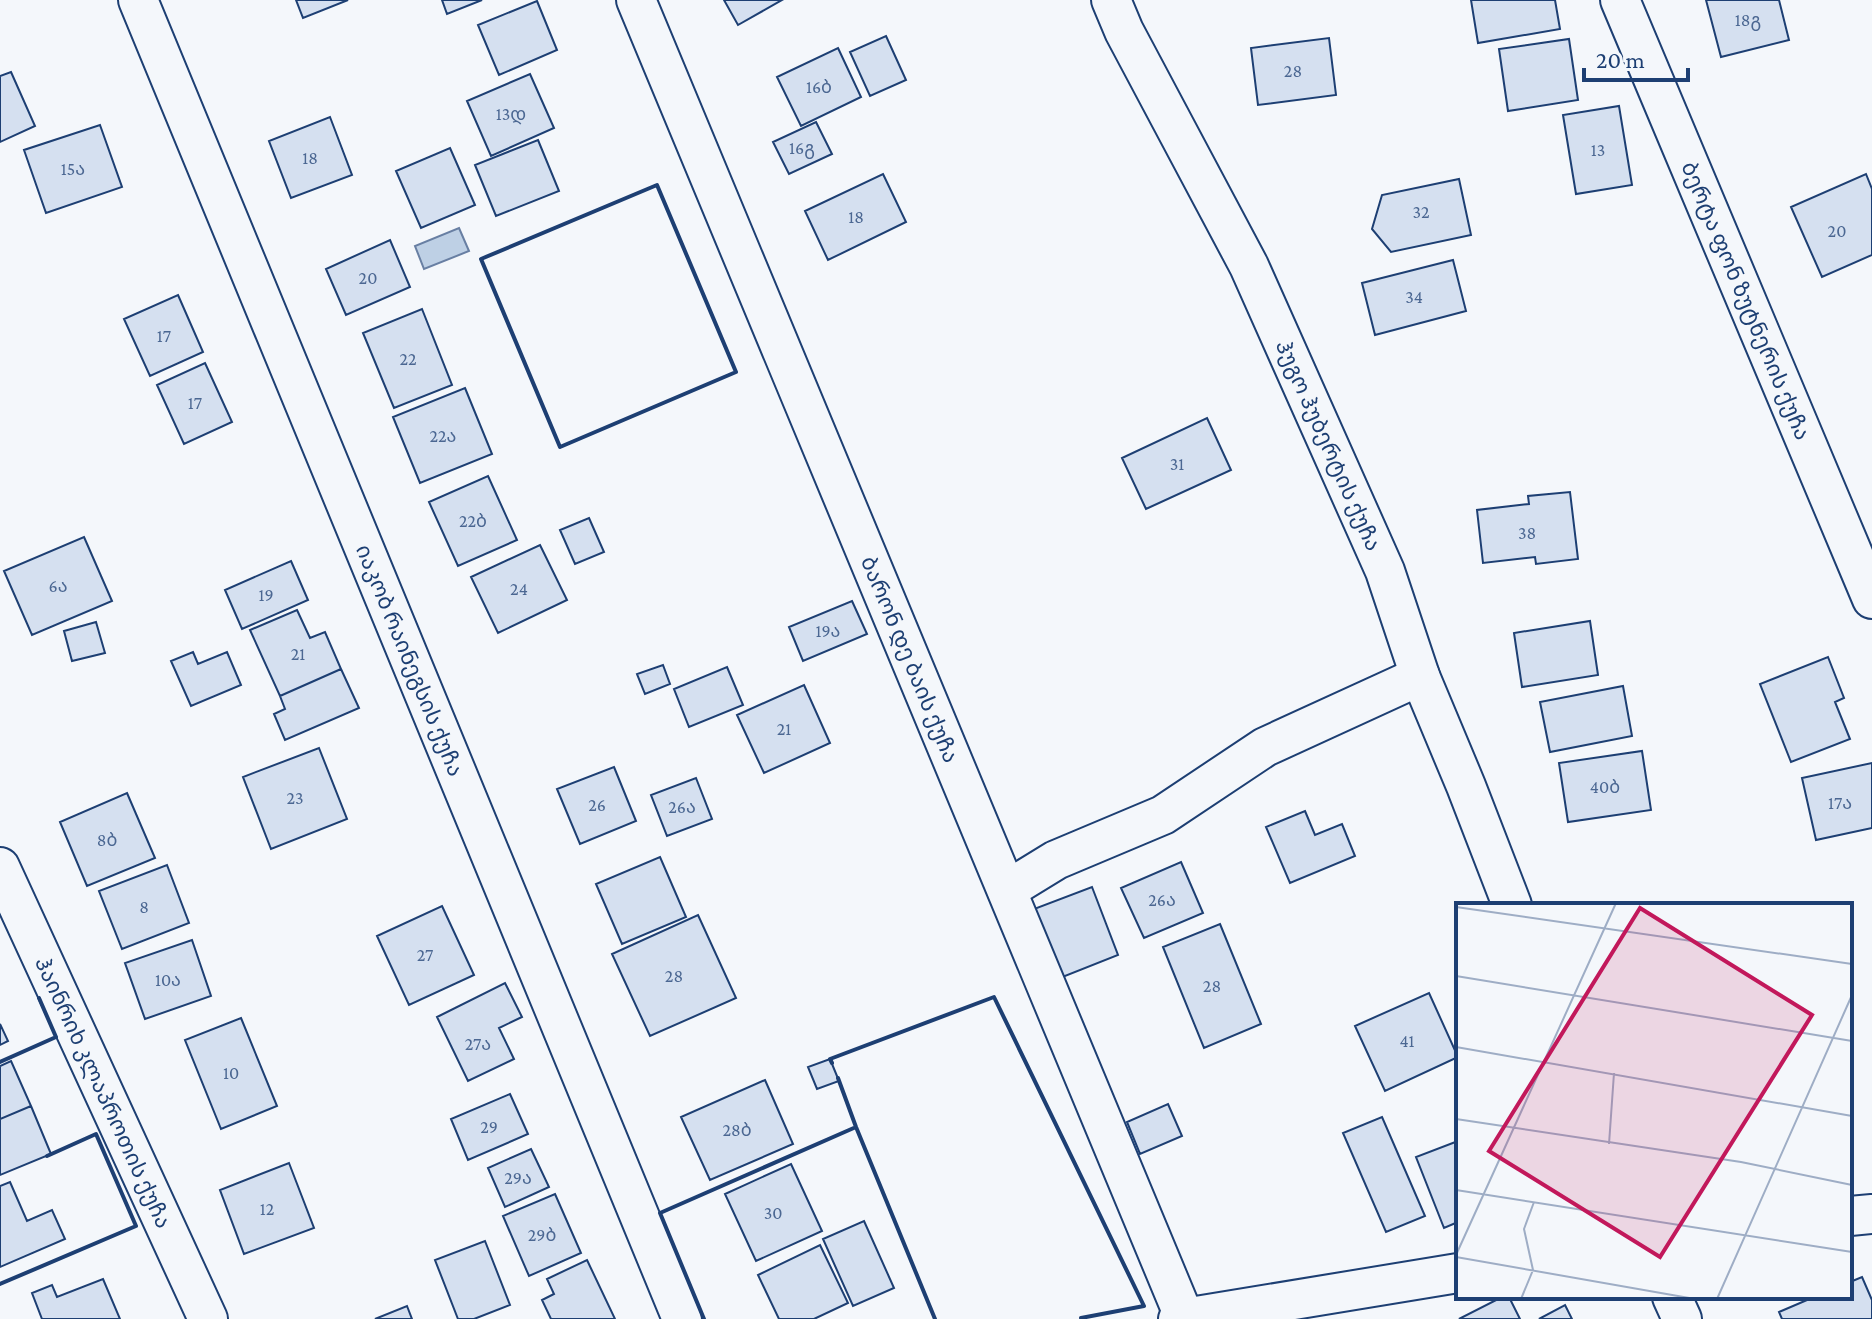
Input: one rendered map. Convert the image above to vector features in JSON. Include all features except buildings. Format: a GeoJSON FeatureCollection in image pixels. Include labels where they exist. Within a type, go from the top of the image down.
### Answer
{"type":"FeatureCollection","features":[{"type":"Feature","properties":{"kind":"street","name":"იაკობ რაინეგსის ქუჩა"},"geometry":{"type":"LineString","coordinates":[[138,0],[682,1319]]}},
{"type":"Feature","properties":{"kind":"street","name":"ბარონ დე ბაის ქუჩა"},"geometry":{"type":"LineString","coordinates":[[636,0],[1185,1319]]}},
{"type":"Feature","properties":{"kind":"street","name":"ჰუგო ჰუბერტის ქუჩა"},"geometry":{"type":"LineString","coordinates":[[1111,0],[1124,31],[1249,266],[1385,571],[1420,676],[1511,903]]}},
{"type":"Feature","properties":{"kind":"street","name":"ბერტა ფონ ზუტნერის ქუჩა"},"geometry":{"type":"LineString","coordinates":[[1620,0],[1872,599]]}},
{"type":"Feature","properties":{"kind":"street"},"geometry":{"type":"LineString","coordinates":[[1007,890],[1056,860],[1163,815],[1265,747],[1420,676]]}},
{"type":"Feature","properties":{"kind":"street","name":"ჰაინრიხ კლაპროთის ქუჩა"},"geometry":{"type":"LineString","coordinates":[[0,867],[208,1319]]}},
{"type":"Feature","properties":{"kind":"street"},"geometry":{"type":"LineString","coordinates":[[1852,1216],[1872,1214]]}},
{"type":"Feature","properties":{"kind":"street"},"geometry":{"type":"LineString","coordinates":[[1178,1319],[1456,1273]]}},
{"type":"Feature","properties":{"kind":"street"},"geometry":{"type":"LineString","coordinates":[[1673,1299],[1682,1319]]}},
{"type":"Feature","properties":{"kind":"water"},"geometry":{"type":"Polygon","coordinates":[[[459,228],[469,251],[424,269],[415,246],[459,228]]]}},
{"type":"Feature","properties":{"kind":"wall"},"geometry":{"type":"LineString","coordinates":[[657,185],[736,372],[560,447],[481,259],[657,185]]}},
{"type":"Feature","properties":{"kind":"wall"},"geometry":{"type":"LineString","coordinates":[[832,1063],[830,1059],[994,997],[1144,1306],[1081,1318]]}},
{"type":"Feature","properties":{"kind":"wall"},"geometry":{"type":"LineString","coordinates":[[0,1062],[56,1037],[39,998]]}},
{"type":"Feature","properties":{"kind":"wall"},"geometry":{"type":"LineString","coordinates":[[838,1078],[935,1319]]}},
{"type":"Feature","properties":{"kind":"wall"},"geometry":{"type":"LineString","coordinates":[[704,1319],[660,1213],[856,1127]]}},
{"type":"Feature","properties":{"kind":"wall"},"geometry":{"type":"LineString","coordinates":[[0,1284],[136,1226],[96,1134],[47,1156]]}}]}
